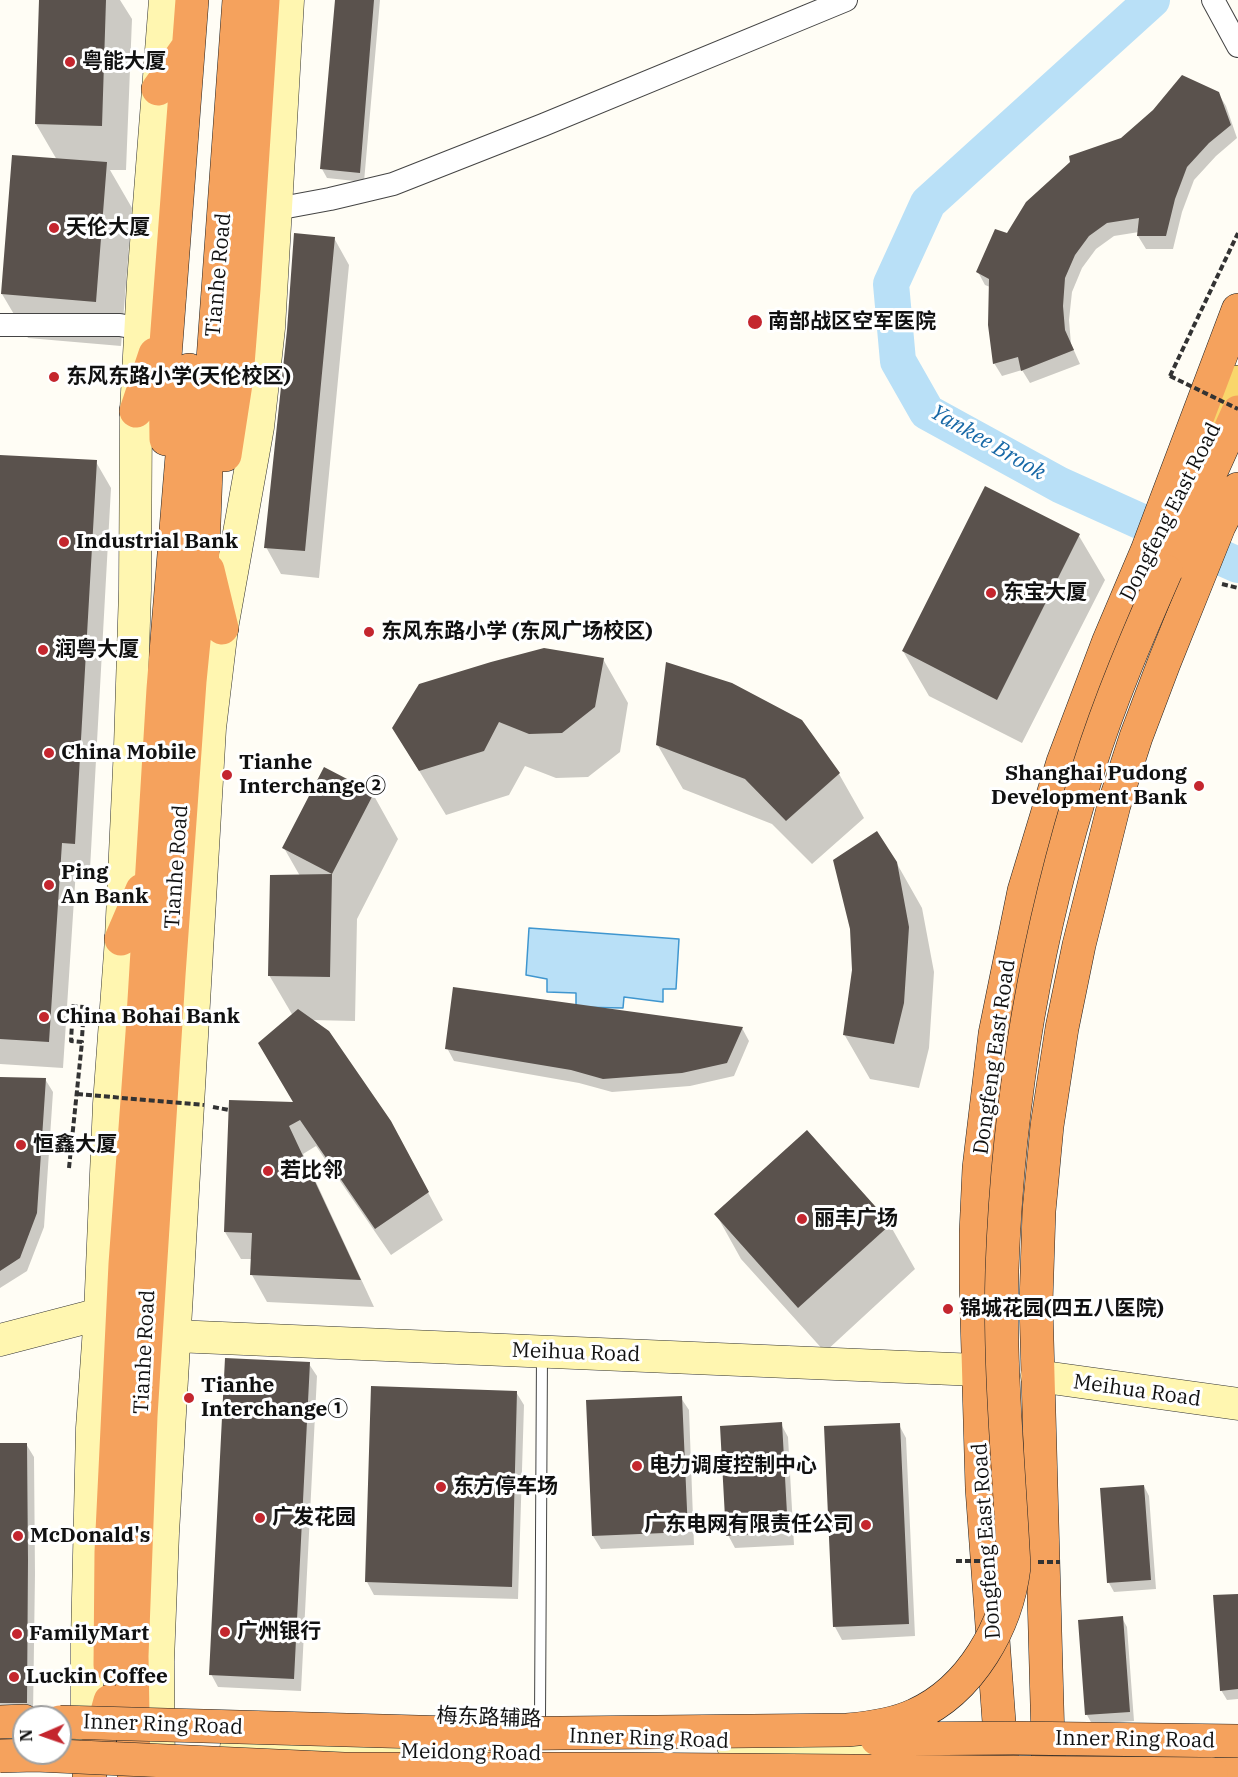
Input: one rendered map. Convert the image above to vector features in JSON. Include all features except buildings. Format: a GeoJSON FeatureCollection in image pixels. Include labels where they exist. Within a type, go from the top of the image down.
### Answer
{"type":"FeatureCollection","features":[{"type":"Feature","properties":{"kind":"highway"},"geometry":{"type":"LineString","coordinates":[[136,411],[212,53],[192,0]]}},
{"type":"Feature","properties":{"kind":"highway","name":"Tianhe Road"},"geometry":{"type":"LineString","coordinates":[[110,1701],[111,1552],[125,1264],[163,689],[207,443],[212,53],[216,0]]}},
{"type":"Feature","properties":{"kind":"highway","name":"Tianhe Road"},"geometry":{"type":"LineString","coordinates":[[212,53],[239,0]]}},
{"type":"Feature","properties":{"kind":"highway"},"geometry":{"type":"LineString","coordinates":[[189,546],[222,471],[263,210],[263,0]]}},
{"type":"Feature","properties":{"kind":"highway"},"geometry":{"type":"LineString","coordinates":[[158,89],[212,53]]}},
{"type":"Feature","properties":{"kind":"highway"},"geometry":{"type":"LineString","coordinates":[[1155,533],[1238,310]]}},
{"type":"Feature","properties":{"kind":"highway"},"geometry":{"type":"LineString","coordinates":[[154,322],[164,418],[189,546],[222,628]]}},
{"type":"Feature","properties":{"kind":"highway"},"geometry":{"type":"LineString","coordinates":[[468,1734],[871,1728],[914,1716],[934,1705],[966,1676],[994,1636],[1012,1588],[1014,1567],[1003,1375],[1002,1272],[1005,1218],[1016,1090],[1038,961],[1069,836],[1089,766],[1108,712],[1133,647],[1238,411]]}},
{"type":"Feature","properties":{"kind":"highway"},"geometry":{"type":"LineString","coordinates":[[1219,526],[1238,489]]}},
{"type":"Feature","properties":{"kind":"highway","name":"Dongfeng East Road"},"geometry":{"type":"LineString","coordinates":[[1048,1751],[1037,1376],[1037,1270],[1042,1167],[1052,1088],[1079,945],[1100,856],[1125,770],[1168,653],[1219,526]]}},
{"type":"Feature","properties":{"kind":"highway","name":"Dongfeng East Road"},"geometry":{"type":"LineString","coordinates":[[1002,1755],[982,1488],[977,1370],[976,1233],[979,1168],[995,1034],[1014,933],[1033,857],[1063,762],[1108,643],[1155,533]]}},
{"type":"Feature","properties":{"kind":"highway","name":"Tianhe Road"},"geometry":{"type":"LineString","coordinates":[[134,1777],[153,1741],[134,1561],[142,1405],[190,681],[189,546]]}},
{"type":"Feature","properties":{"kind":"highway"},"geometry":{"type":"LineString","coordinates":[[121,939],[152,866]]}},
{"type":"Feature","properties":{"kind":"highway"},"geometry":{"type":"LineString","coordinates":[[100,1314],[125,1264]]}},
{"type":"Feature","properties":{"kind":"highway"},"geometry":{"type":"LineString","coordinates":[[88,1777],[110,1701]]}},
{"type":"Feature","properties":{"kind":"highway"},"geometry":{"type":"LineString","coordinates":[[110,1701],[111,1777]]}},
{"type":"Feature","properties":{"kind":"highway","name":"Inner Ring Road"},"geometry":{"type":"LineString","coordinates":[[72,1722],[774,1742],[916,1737],[1238,1741]]}},
{"type":"Feature","properties":{"kind":"highway","name":"Inner Ring Road"},"geometry":{"type":"LineString","coordinates":[[0,1756],[344,1769],[1229,1772]]}},
{"type":"Feature","properties":{"kind":"highway"},"geometry":{"type":"LineString","coordinates":[[1159,1777],[1229,1772]]}},
{"type":"Feature","properties":{"kind":"highway"},"geometry":{"type":"LineString","coordinates":[[134,1777],[144,1777]]}},
{"type":"Feature","properties":{"kind":"main road"},"geometry":{"type":"LineString","coordinates":[[154,322],[158,89],[165,0]]}},
{"type":"Feature","properties":{"kind":"main road"},"geometry":{"type":"LineString","coordinates":[[153,1741],[210,728],[222,628],[258,426],[268,328],[263,210],[288,0]]}},
{"type":"Feature","properties":{"kind":"main road","name":"Dongfeng East Road"},"geometry":{"type":"LineString","coordinates":[[1155,533],[1238,382]]}},
{"type":"Feature","properties":{"kind":"main road"},"geometry":{"type":"LineString","coordinates":[[88,1777],[92,1428],[100,1314],[109,1104],[121,939],[134,655],[136,411]]}},
{"type":"Feature","properties":{"kind":"main road","name":"Dongfeng East Road"},"geometry":{"type":"LineString","coordinates":[[1219,526],[1238,474]]}},
{"type":"Feature","properties":{"kind":"main road"},"geometry":{"type":"LineString","coordinates":[[0,1340],[100,1314]]}},
{"type":"Feature","properties":{"kind":"main road","name":"Meihua Road"},"geometry":{"type":"LineString","coordinates":[[174,1336],[977,1370]]}},
{"type":"Feature","properties":{"kind":"main road","name":"Meihua Road"},"geometry":{"type":"LineString","coordinates":[[1037,1376],[1238,1404]]}},
{"type":"Feature","properties":{"kind":"main road","name":"Meidong Road"},"geometry":{"type":"LineString","coordinates":[[153,1741],[1002,1755]]}},
{"type":"Feature","properties":{"kind":"main road"},"geometry":{"type":"LineString","coordinates":[[1048,1751],[1238,1753]]}},
{"type":"Feature","properties":{"kind":"main road"},"geometry":{"type":"LineString","coordinates":[[1089,1777],[1108,1769],[1122,1767],[1229,1772]]}},
{"type":"Feature","properties":{"kind":"street"},"geometry":{"type":"LineString","coordinates":[[263,210],[393,184],[846,0]]}},
{"type":"Feature","properties":{"kind":"street"},"geometry":{"type":"LineString","coordinates":[[1213,0],[1238,46]]}},
{"type":"Feature","properties":{"kind":"street"},"geometry":{"type":"LineString","coordinates":[[0,325],[120,325],[154,322]]}},
{"type":"Feature","properties":{"kind":"street","name":"梅东路辅路"},"geometry":{"type":"LineString","coordinates":[[153,1741],[540,1719],[1002,1755]]}},
{"type":"Feature","properties":{"kind":"street"},"geometry":{"type":"LineString","coordinates":[[1048,1751],[1238,1728]]}},
{"type":"Feature","properties":{"kind":"lane"},"geometry":{"type":"LineString","coordinates":[[540,1719],[542,1352]]}},
{"type":"Feature","properties":{"kind":"path"},"geometry":{"type":"LineString","coordinates":[[1238,233],[1170,376],[1238,411]]}},
{"type":"Feature","properties":{"kind":"path"},"geometry":{"type":"LineString","coordinates":[[69,1168],[82,1042],[71,1041],[73,1006],[84,1006],[82,1038]]}},
{"type":"Feature","properties":{"kind":"path"},"geometry":{"type":"LineString","coordinates":[[77,1094],[204,1105],[229,1110]]}},
{"type":"Feature","properties":{"kind":"water"},"geometry":{"type":"Polygon","coordinates":[[[529,928],[679,939],[676,989],[663,989],[663,1002],[624,997],[623,1008],[576,1007],[576,993],[547,992],[547,979],[526,975],[529,928]]]}},
{"type":"Feature","properties":{"kind":"waterway","name":"Yankee Brook"},"geometry":{"type":"LineString","coordinates":[[1152,0],[928,203],[891,284],[898,361],[927,412],[1060,485],[1184,541]]}},
{"type":"Feature","properties":{"kind":"waterway","name":"Yankee Brook"},"geometry":{"type":"LineString","coordinates":[[1220,557],[1238,565]]}},
{"type":"Feature","properties":{"kind":"place","name":"粤能大厦"},"geometry":{"type":"Point","coordinates":[70,62]}},
{"type":"Feature","properties":{"kind":"place","name":"天伦大厦"},"geometry":{"type":"Point","coordinates":[54,228]}},
{"type":"Feature","properties":{"kind":"place","name":"南部战区空军医院"},"geometry":{"type":"Point","coordinates":[755,322]}},
{"type":"Feature","properties":{"kind":"place","name":"东风东路小学(天伦校区)"},"geometry":{"type":"Point","coordinates":[54,377]}},
{"type":"Feature","properties":{"kind":"place","name":"Industrial Bank"},"geometry":{"type":"Point","coordinates":[64,542]}},
{"type":"Feature","properties":{"kind":"place","name":"东宝大厦"},"geometry":{"type":"Point","coordinates":[991,593]}},
{"type":"Feature","properties":{"kind":"place","name":"东风东路小学 (东风广场校区)"},"geometry":{"type":"Point","coordinates":[369,632]}},
{"type":"Feature","properties":{"kind":"place","name":"润粤大厦"},"geometry":{"type":"Point","coordinates":[43,650]}},
{"type":"Feature","properties":{"kind":"place","name":"China Mobile"},"geometry":{"type":"Point","coordinates":[49,753]}},
{"type":"Feature","properties":{"kind":"place","name":"Tianhe Interchange②"},"geometry":{"type":"Point","coordinates":[227,775]}},
{"type":"Feature","properties":{"kind":"place","name":"Shanghai Pudong Development Bank"},"geometry":{"type":"Point","coordinates":[1199,786]}},
{"type":"Feature","properties":{"kind":"place","name":"Ping An Bank"},"geometry":{"type":"Point","coordinates":[49,885]}},
{"type":"Feature","properties":{"kind":"place","name":"China Bohai Bank"},"geometry":{"type":"Point","coordinates":[44,1017]}},
{"type":"Feature","properties":{"kind":"place","name":"恒鑫大厦"},"geometry":{"type":"Point","coordinates":[21,1145]}},
{"type":"Feature","properties":{"kind":"place","name":"若比邻"},"geometry":{"type":"Point","coordinates":[268,1171]}},
{"type":"Feature","properties":{"kind":"place","name":"丽丰广场"},"geometry":{"type":"Point","coordinates":[802,1219]}},
{"type":"Feature","properties":{"kind":"place","name":"锦城花园(四五八医院)"},"geometry":{"type":"Point","coordinates":[948,1309]}},
{"type":"Feature","properties":{"kind":"place","name":"Tianhe Interchange①"},"geometry":{"type":"Point","coordinates":[189,1398]}},
{"type":"Feature","properties":{"kind":"place","name":"电力调度控制中心"},"geometry":{"type":"Point","coordinates":[637,1466]}},
{"type":"Feature","properties":{"kind":"place","name":"东方停车场"},"geometry":{"type":"Point","coordinates":[441,1487]}},
{"type":"Feature","properties":{"kind":"place","name":"广发花园"},"geometry":{"type":"Point","coordinates":[260,1518]}},
{"type":"Feature","properties":{"kind":"place","name":"广东电网有限责任公司"},"geometry":{"type":"Point","coordinates":[866,1525]}},
{"type":"Feature","properties":{"kind":"place","name":"McDonald's"},"geometry":{"type":"Point","coordinates":[18,1536]}},
{"type":"Feature","properties":{"kind":"place","name":"广州银行"},"geometry":{"type":"Point","coordinates":[225,1632]}},
{"type":"Feature","properties":{"kind":"place","name":"FamilyMart"},"geometry":{"type":"Point","coordinates":[17,1634]}},
{"type":"Feature","properties":{"kind":"place","name":"Luckin Coffee"},"geometry":{"type":"Point","coordinates":[14,1677]}}]}
